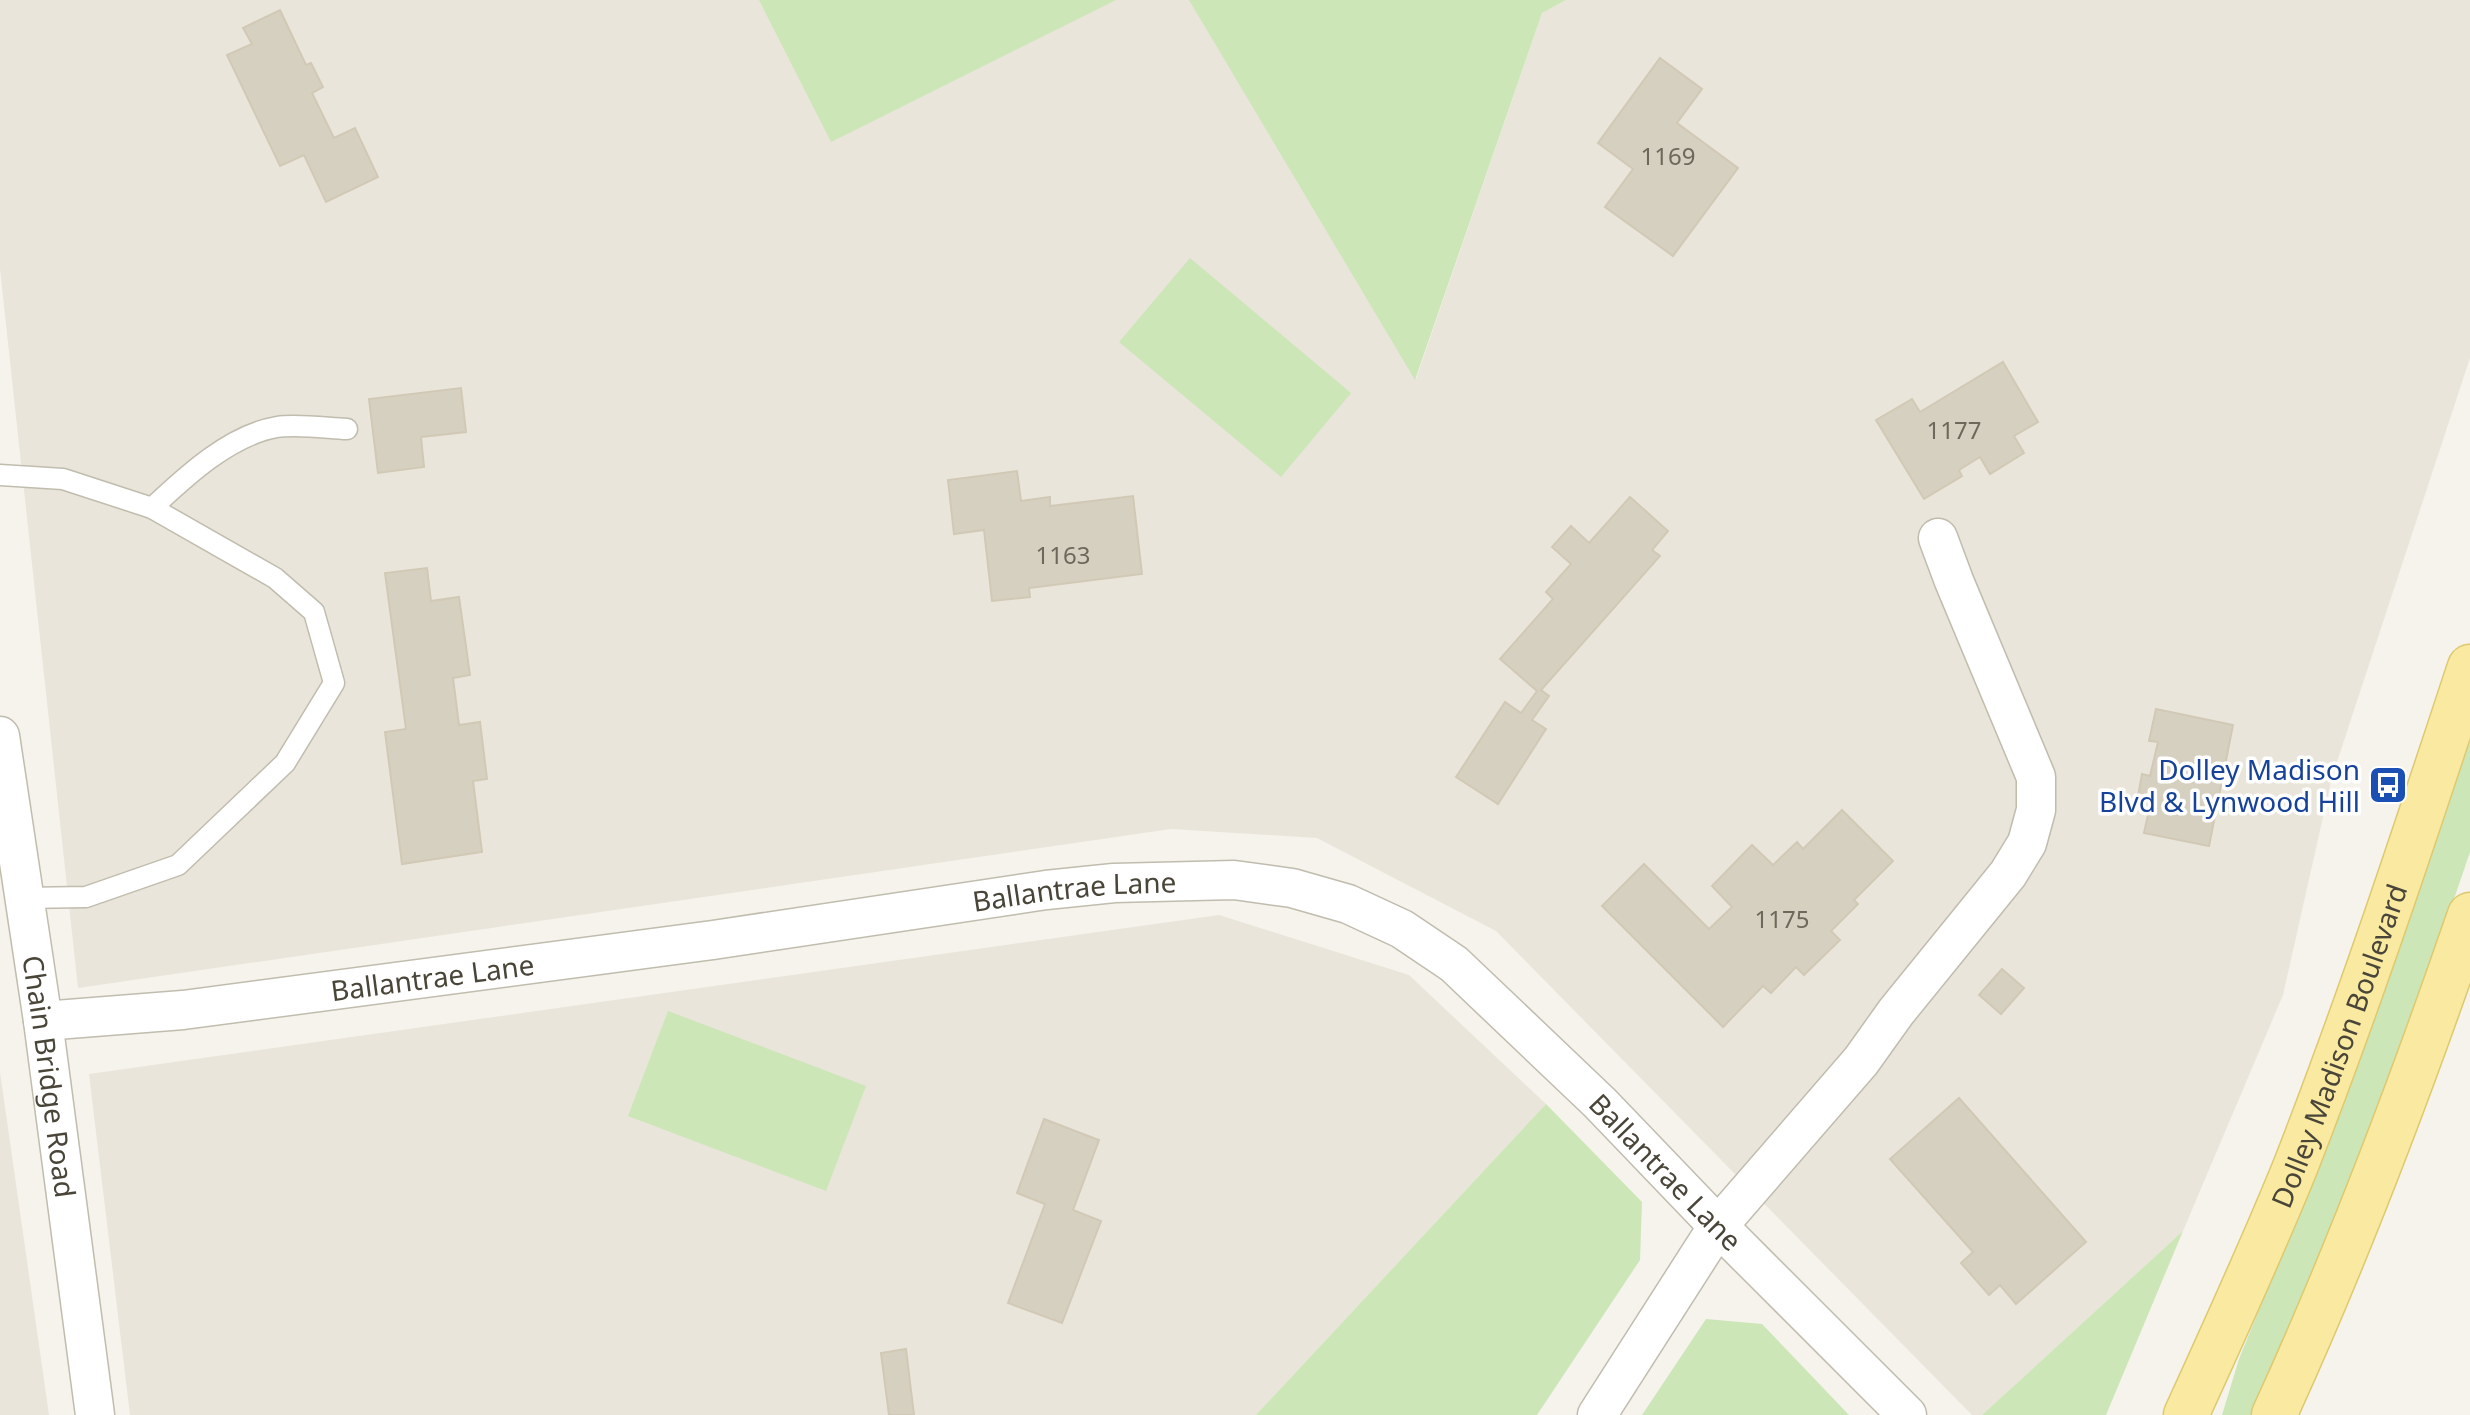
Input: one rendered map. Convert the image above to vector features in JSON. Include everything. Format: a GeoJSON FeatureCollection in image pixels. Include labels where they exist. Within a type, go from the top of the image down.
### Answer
{"type":"FeatureCollection","features":[{"type":"Feature","properties":{"kind":"main road","name":"Dolley Madison Boulevard"},"geometry":{"type":"LineString","coordinates":[[2186,1415],[2267,1233],[2313,1118],[2410,850],[2470,667]]}},
{"type":"Feature","properties":{"kind":"main road"},"geometry":{"type":"LineString","coordinates":[[2274,1415],[2362,1206],[2470,915]]}},
{"type":"Feature","properties":{"kind":"street"},"geometry":{"type":"LineString","coordinates":[[1597,1415],[1718,1226],[1861,1061],[1896,1012],[2008,874],[2027,843],[2036,810],[2036,777],[1938,538]]}},
{"type":"Feature","properties":{"kind":"street","name":"Chain Bridge Road"},"geometry":{"type":"LineString","coordinates":[[0,736],[43,1021],[95,1415]]}},
{"type":"Feature","properties":{"kind":"street","name":"Ballantrae Lane"},"geometry":{"type":"LineString","coordinates":[[43,1021],[214,1006],[713,940],[1046,890],[1114,883],[1234,880],[1292,888],[1348,904],[1402,929],[1454,964],[1600,1103],[1907,1415]]}},
{"type":"Feature","properties":{"kind":"lane"},"geometry":{"type":"LineString","coordinates":[[152,508],[194,469],[237,441],[278,427],[347,429]]}},
{"type":"Feature","properties":{"kind":"lane"},"geometry":{"type":"LineString","coordinates":[[0,475],[63,479],[152,508],[275,578],[314,612],[334,683],[285,763],[178,865],[86,897],[24,898]]}},
{"type":"Feature","properties":{"kind":"shaded area"},"geometry":{"type":"Polygon","coordinates":[[[0,0],[1190,0],[1416,379],[1542,13],[1566,0],[2470,0],[2470,358],[2332,777],[2283,995],[2183,1231],[1982,1415],[1972,1415],[1496,931],[1317,838],[1171,829],[78,988],[0,269],[0,0]]]}},
{"type":"Feature","properties":{"kind":"shaded area"},"geometry":{"type":"Polygon","coordinates":[[[1219,915],[1409,975],[1546,1104],[1256,1415],[130,1415],[89,1074],[1219,915]]]}},
{"type":"Feature","properties":{"kind":"shaded area"},"geometry":{"type":"Polygon","coordinates":[[[0,1072],[49,1415],[0,1415],[0,1072]]]}},
{"type":"Feature","properties":{"kind":"green space"},"geometry":{"type":"Polygon","coordinates":[[[759,0],[1116,0],[831,142],[759,0]]]}},
{"type":"Feature","properties":{"kind":"green space"},"geometry":{"type":"Polygon","coordinates":[[[1189,0],[1566,0],[1542,13],[1415,380],[1189,0]]]}},
{"type":"Feature","properties":{"kind":"green space"},"geometry":{"type":"Polygon","coordinates":[[[1190,258],[1351,393],[1281,477],[1119,342],[1190,258]]]}},
{"type":"Feature","properties":{"kind":"green space"},"geometry":{"type":"Polygon","coordinates":[[[2470,742],[2470,852],[2382,1110],[2251,1415],[2222,1415],[2239,1359],[2339,1114],[2470,742]]]}},
{"type":"Feature","properties":{"kind":"green space"},"geometry":{"type":"Polygon","coordinates":[[[668,1011],[866,1086],[826,1191],[628,1116],[668,1011]]]}},
{"type":"Feature","properties":{"kind":"green space"},"geometry":{"type":"Polygon","coordinates":[[[1546,1104],[1642,1202],[1640,1260],[1537,1415],[1256,1415],[1546,1104]]]}},
{"type":"Feature","properties":{"kind":"green space"},"geometry":{"type":"Polygon","coordinates":[[[2183,1231],[2106,1415],[1982,1415],[2183,1231]]]}},
{"type":"Feature","properties":{"kind":"green space"},"geometry":{"type":"Polygon","coordinates":[[[1706,1319],[1762,1324],[1849,1415],[1642,1415],[1706,1319]]]}},
{"type":"Feature","properties":{"kind":"building"},"geometry":{"type":"Polygon","coordinates":[[[280,10],[306,65],[311,63],[323,87],[312,93],[334,138],[355,128],[378,177],[326,202],[304,155],[280,166],[227,55],[252,44],[243,28],[280,10]]]}},
{"type":"Feature","properties":{"kind":"building"},"geometry":{"type":"Polygon","coordinates":[[[1660,58],[1702,89],[1677,123],[1738,168],[1673,256],[1605,207],[1633,169],[1598,143],[1660,58]]]}},
{"type":"Feature","properties":{"kind":"building"},"geometry":{"type":"Polygon","coordinates":[[[2003,362],[2038,422],[2014,436],[2024,453],[1990,474],[1980,457],[1959,470],[1962,476],[1924,499],[1876,420],[1912,399],[1920,412],[2003,362]]]}},
{"type":"Feature","properties":{"kind":"building"},"geometry":{"type":"Polygon","coordinates":[[[461,388],[466,432],[421,437],[424,467],[378,473],[369,399],[461,388]]]}},
{"type":"Feature","properties":{"kind":"building"},"geometry":{"type":"Polygon","coordinates":[[[1017,471],[1021,501],[1050,497],[1050,506],[1133,496],[1142,574],[1029,588],[1030,597],[992,601],[984,530],[954,534],[948,480],[1017,471]]]}},
{"type":"Feature","properties":{"kind":"building"},"geometry":{"type":"Polygon","coordinates":[[[1630,497],[1668,531],[1652,550],[1660,556],[1541,690],[1549,696],[1532,720],[1546,729],[1498,804],[1456,777],[1505,702],[1521,713],[1537,691],[1500,659],[1553,599],[1546,592],[1571,564],[1552,547],[1571,526],[1589,543],[1630,497]]]}},
{"type":"Feature","properties":{"kind":"building"},"geometry":{"type":"Polygon","coordinates":[[[427,568],[431,601],[459,597],[470,675],[453,678],[459,725],[480,722],[487,779],[473,781],[482,852],[402,864],[385,732],[406,729],[385,573],[427,568]]]}},
{"type":"Feature","properties":{"kind":"building"},"geometry":{"type":"Polygon","coordinates":[[[2156,709],[2233,725],[2209,846],[2144,833],[2149,810],[2136,807],[2142,774],[2150,776],[2158,742],[2149,741],[2156,709]]]}},
{"type":"Feature","properties":{"kind":"building"},"geometry":{"type":"Polygon","coordinates":[[[1842,810],[1893,861],[1854,900],[1858,904],[1831,931],[1840,940],[1804,975],[1796,967],[1771,993],[1763,986],[1723,1027],[1602,906],[1644,864],[1709,929],[1732,907],[1712,886],[1752,845],[1773,865],[1797,842],[1803,849],[1842,810]]]}},
{"type":"Feature","properties":{"kind":"building"},"geometry":{"type":"Polygon","coordinates":[[[2002,969],[2024,988],[2001,1014],[1979,995],[2002,969]]]}},
{"type":"Feature","properties":{"kind":"building"},"geometry":{"type":"Polygon","coordinates":[[[1959,1098],[2086,1242],[2016,1304],[2000,1285],[1989,1295],[1961,1263],[1973,1252],[1890,1159],[1959,1098]]]}},
{"type":"Feature","properties":{"kind":"building"},"geometry":{"type":"Polygon","coordinates":[[[1044,1119],[1099,1140],[1073,1210],[1101,1221],[1062,1323],[1008,1303],[1045,1204],[1017,1193],[1044,1119]]]}},
{"type":"Feature","properties":{"kind":"building"},"geometry":{"type":"Polygon","coordinates":[[[906,1349],[914,1415],[889,1415],[881,1353],[906,1349]]]}},
{"type":"Feature","properties":{"kind":"place","name":"Dolley Madison Blvd & Lynwood Hill"},"geometry":{"type":"Point","coordinates":[2388,785]}}]}
